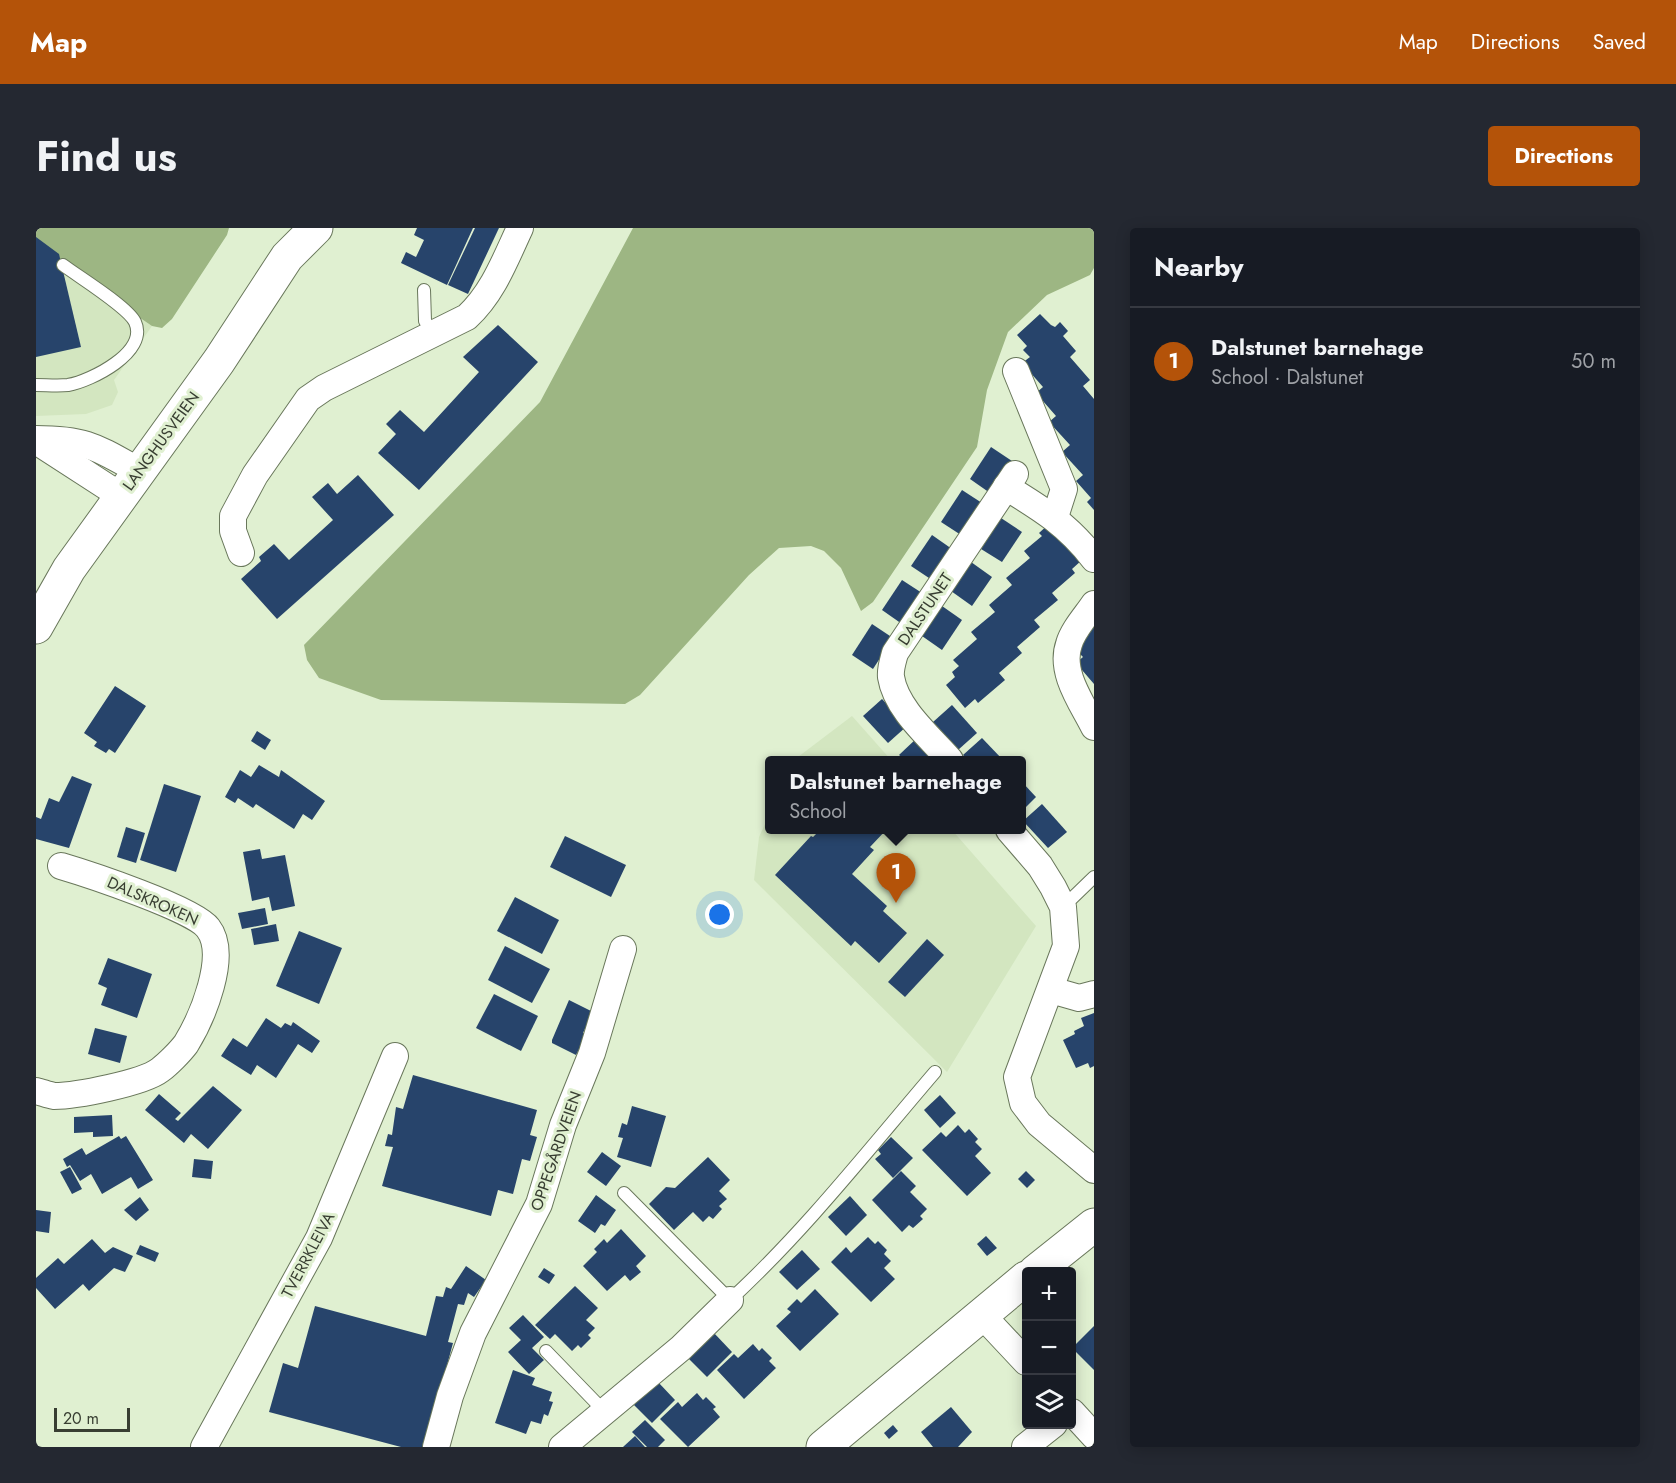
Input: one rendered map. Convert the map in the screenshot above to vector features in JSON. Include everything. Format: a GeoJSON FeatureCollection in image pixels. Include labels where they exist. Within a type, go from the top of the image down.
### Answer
{"type":"FeatureCollection","features":[{"type":"Feature","properties":{"kind":"main road","name":"LANGHUSVEIEN"},"geometry":{"type":"LineString","coordinates":[[36,627],[69,569],[244,325],[291,243],[316,228]]}},
{"type":"Feature","properties":{"kind":"main road"},"geometry":{"type":"LineString","coordinates":[[1041,1267],[1094,1225]]}},
{"type":"Feature","properties":{"kind":"main road"},"geometry":{"type":"LineString","coordinates":[[823,1447],[1022,1281]]}},
{"type":"Feature","properties":{"kind":"street"},"geometry":{"type":"LineString","coordinates":[[241,553],[233,531],[233,516],[255,475],[308,399],[334,383],[467,317],[481,303],[520,228]]}},
{"type":"Feature","properties":{"kind":"street"},"geometry":{"type":"LineString","coordinates":[[1016,370],[1064,489],[1055,518]]}},
{"type":"Feature","properties":{"kind":"street"},"geometry":{"type":"LineString","coordinates":[[36,440],[130,483]]}},
{"type":"Feature","properties":{"kind":"street","name":"DALSTUNET"},"geometry":{"type":"LineString","coordinates":[[947,756],[907,710],[894,691],[890,674],[895,653],[1010,481],[1092,551]]}},
{"type":"Feature","properties":{"kind":"street"},"geometry":{"type":"LineString","coordinates":[[1094,604],[1069,643],[1066,662],[1076,693],[1094,727]]}},
{"type":"Feature","properties":{"kind":"street"},"geometry":{"type":"LineString","coordinates":[[1012,834],[1040,866],[1063,907],[1066,946],[1017,1077],[1023,1103],[1039,1124],[1088,1156]]}},
{"type":"Feature","properties":{"kind":"street","name":"DALSKROKEN"},"geometry":{"type":"LineString","coordinates":[[36,1091],[53,1096],[125,1084],[159,1071],[185,1045],[206,999],[217,963],[214,938],[207,926],[194,917],[103,879],[61,866]]}},
{"type":"Feature","properties":{"kind":"street","name":"OPPEGÅRDVEIEN"},"geometry":{"type":"LineString","coordinates":[[436,1447],[450,1396],[473,1332],[539,1204],[563,1125],[592,1053],[623,949]]}},
{"type":"Feature","properties":{"kind":"street"},"geometry":{"type":"LineString","coordinates":[[1051,990],[1079,998],[1094,994]]}},
{"type":"Feature","properties":{"kind":"street","name":"TVERRKLEIVA"},"geometry":{"type":"LineString","coordinates":[[204,1447],[319,1238],[395,1056]]}},
{"type":"Feature","properties":{"kind":"street"},"geometry":{"type":"LineString","coordinates":[[562,1447],[681,1348],[730,1300]]}},
{"type":"Feature","properties":{"kind":"street"},"geometry":{"type":"LineString","coordinates":[[981,1314],[1022,1358]]}},
{"type":"Feature","properties":{"kind":"street"},"geometry":{"type":"LineString","coordinates":[[1076,1417],[1094,1436]]}},
{"type":"Feature","properties":{"kind":"street"},"geometry":{"type":"LineString","coordinates":[[1025,1447],[1049,1429]]}},
{"type":"Feature","properties":{"kind":"lane"},"geometry":{"type":"LineString","coordinates":[[36,385],[69,385],[107,370],[128,352],[138,331],[135,322],[126,311],[63,266]]}},
{"type":"Feature","properties":{"kind":"lane"},"geometry":{"type":"LineString","coordinates":[[424,290],[425,321],[434,335]]}},
{"type":"Feature","properties":{"kind":"lane"},"geometry":{"type":"LineString","coordinates":[[1063,907],[1094,877]]}},
{"type":"Feature","properties":{"kind":"lane"},"geometry":{"type":"LineString","coordinates":[[624,1193],[730,1300],[762,1271],[805,1224],[935,1072]]}},
{"type":"Feature","properties":{"kind":"lane"},"geometry":{"type":"LineString","coordinates":[[546,1351],[605,1412]]}},
{"type":"Feature","properties":{"kind":"shaded area"},"geometry":{"type":"Polygon","coordinates":[[[36,228],[229,228],[227,235],[172,319],[162,328],[152,326],[77,275],[36,267],[36,228]]]}},
{"type":"Feature","properties":{"kind":"shaded area"},"geometry":{"type":"Polygon","coordinates":[[[633,228],[1094,228],[1094,268],[1090,275],[1047,295],[1008,332],[987,390],[977,447],[873,602],[861,611],[841,568],[824,551],[811,546],[779,548],[749,575],[640,695],[625,704],[381,700],[319,678],[307,660],[304,645],[540,402],[633,228]]]}},
{"type":"Feature","properties":{"kind":"shaded area"},"geometry":{"type":"Polygon","coordinates":[[[36,267],[77,275],[152,326],[114,380],[118,392],[112,405],[86,414],[36,416],[36,267]]]}},
{"type":"Feature","properties":{"kind":"shaded area"},"geometry":{"type":"Polygon","coordinates":[[[852,716],[887,756],[799,756],[852,716]]]}},
{"type":"Feature","properties":{"kind":"shaded area"},"geometry":{"type":"Polygon","coordinates":[[[765,824],[765,834],[956,834],[1036,926],[947,1072],[754,880],[759,837],[765,824]]]}},
{"type":"Feature","properties":{"kind":"building"},"geometry":{"type":"Polygon","coordinates":[[[417,228],[473,228],[447,285],[401,263],[406,252],[416,257],[424,240],[414,235],[417,228]]]}},
{"type":"Feature","properties":{"kind":"building"},"geometry":{"type":"Polygon","coordinates":[[[475,228],[499,228],[468,294],[448,285],[475,228]]]}},
{"type":"Feature","properties":{"kind":"building"},"geometry":{"type":"Polygon","coordinates":[[[36,237],[59,254],[81,347],[36,357],[36,237]]]}},
{"type":"Feature","properties":{"kind":"building"},"geometry":{"type":"Polygon","coordinates":[[[1040,314],[1051,325],[1055,327],[1060,322],[1068,331],[1063,336],[1076,351],[1070,357],[1090,380],[1083,386],[1094,399],[1094,510],[1087,502],[1091,498],[1076,481],[1083,475],[1062,452],[1070,445],[1049,422],[1056,416],[1036,393],[1043,387],[1022,363],[1030,357],[1023,350],[1027,346],[1017,335],[1040,314]]]}},
{"type":"Feature","properties":{"kind":"building"},"geometry":{"type":"Polygon","coordinates":[[[498,325],[538,362],[419,490],[378,453],[396,434],[386,424],[400,410],[424,432],[479,372],[463,357],[498,325]]]}},
{"type":"Feature","properties":{"kind":"building"},"geometry":{"type":"Polygon","coordinates":[[[991,447],[1012,461],[990,493],[970,479],[991,447]]]}},
{"type":"Feature","properties":{"kind":"building"},"geometry":{"type":"Polygon","coordinates":[[[358,475],[394,515],[277,619],[241,579],[261,561],[259,557],[274,544],[289,560],[333,520],[312,497],[328,483],[337,494],[358,475]]]}},
{"type":"Feature","properties":{"kind":"building"},"geometry":{"type":"Polygon","coordinates":[[[962,490],[982,503],[961,535],[941,522],[962,490]]]}},
{"type":"Feature","properties":{"kind":"building"},"geometry":{"type":"Polygon","coordinates":[[[1001,518],[1022,532],[1002,562],[981,549],[1001,518]]]}},
{"type":"Feature","properties":{"kind":"building"},"geometry":{"type":"Polygon","coordinates":[[[1050,523],[1082,560],[1072,569],[1075,573],[1052,593],[1058,600],[1034,620],[1040,627],[1017,647],[1022,653],[999,673],[1005,680],[978,703],[975,699],[965,708],[946,685],[955,677],[952,672],[959,666],[953,660],[977,639],[971,632],[995,612],[989,605],[1012,585],[1006,578],[1030,558],[1024,551],[1042,536],[1039,533],[1050,523]]]}},
{"type":"Feature","properties":{"kind":"building"},"geometry":{"type":"Polygon","coordinates":[[[932,535],[952,549],[932,580],[911,566],[932,535]]]}},
{"type":"Feature","properties":{"kind":"building"},"geometry":{"type":"Polygon","coordinates":[[[971,562],[992,577],[972,606],[951,591],[971,562]]]}},
{"type":"Feature","properties":{"kind":"building"},"geometry":{"type":"Polygon","coordinates":[[[902,580],[922,593],[902,624],[882,610],[902,580]]]}},
{"type":"Feature","properties":{"kind":"building"},"geometry":{"type":"Polygon","coordinates":[[[942,606],[962,620],[942,650],[922,636],[942,606]]]}},
{"type":"Feature","properties":{"kind":"building"},"geometry":{"type":"Polygon","coordinates":[[[872,624],[893,638],[873,669],[852,655],[872,624]]]}},
{"type":"Feature","properties":{"kind":"building"},"geometry":{"type":"Polygon","coordinates":[[[1094,624],[1094,684],[1076,663],[1083,657],[1075,649],[1094,624]]]}},
{"type":"Feature","properties":{"kind":"building"},"geometry":{"type":"Polygon","coordinates":[[[115,686],[146,706],[115,753],[109,749],[106,753],[94,746],[97,742],[84,733],[115,686]]]}},
{"type":"Feature","properties":{"kind":"building"},"geometry":{"type":"Polygon","coordinates":[[[882,699],[907,726],[888,743],[863,716],[882,699]]]}},
{"type":"Feature","properties":{"kind":"building"},"geometry":{"type":"Polygon","coordinates":[[[952,705],[977,733],[958,750],[933,722],[952,705]]]}},
{"type":"Feature","properties":{"kind":"building"},"geometry":{"type":"Polygon","coordinates":[[[257,731],[271,740],[265,750],[251,741],[257,731]]]}},
{"type":"Feature","properties":{"kind":"building"},"geometry":{"type":"Polygon","coordinates":[[[918,737],[935,756],[900,756],[918,737]]]}},
{"type":"Feature","properties":{"kind":"building"},"geometry":{"type":"Polygon","coordinates":[[[982,738],[999,756],[964,756],[982,738]]]}},
{"type":"Feature","properties":{"kind":"building"},"geometry":{"type":"Polygon","coordinates":[[[259,765],[279,777],[281,770],[325,801],[312,820],[303,814],[294,829],[256,804],[253,808],[238,798],[235,803],[225,797],[240,770],[251,777],[259,765]]]}},
{"type":"Feature","properties":{"kind":"building"},"geometry":{"type":"Polygon","coordinates":[[[72,776],[92,784],[69,848],[36,839],[36,817],[41,819],[49,798],[59,802],[72,776]]]}},
{"type":"Feature","properties":{"kind":"building"},"geometry":{"type":"Polygon","coordinates":[[[164,784],[201,796],[176,872],[140,860],[164,784]]]}},
{"type":"Feature","properties":{"kind":"building"},"geometry":{"type":"Polygon","coordinates":[[[1026,786],[1036,797],[1026,807],[1026,786]]]}},
{"type":"Feature","properties":{"kind":"building"},"geometry":{"type":"Polygon","coordinates":[[[1042,804],[1067,832],[1048,848],[1026,824],[1026,818],[1042,804]]]}},
{"type":"Feature","properties":{"kind":"building"},"geometry":{"type":"Polygon","coordinates":[[[126,827],[145,833],[136,863],[117,857],[126,827]]]}},
{"type":"Feature","properties":{"kind":"building"},"geometry":{"type":"Polygon","coordinates":[[[816,834],[882,834],[870,847],[874,850],[852,874],[887,906],[883,911],[907,933],[879,963],[855,941],[851,946],[775,875],[811,836],[816,834]]]}},
{"type":"Feature","properties":{"kind":"building"},"geometry":{"type":"Polygon","coordinates":[[[565,836],[626,865],[611,897],[550,867],[565,836]]]}},
{"type":"Feature","properties":{"kind":"building"},"geometry":{"type":"Polygon","coordinates":[[[260,849],[262,859],[285,855],[295,906],[272,911],[269,897],[252,901],[243,852],[260,849]]]}},
{"type":"Feature","properties":{"kind":"building"},"geometry":{"type":"Polygon","coordinates":[[[515,897],[559,920],[542,954],[497,931],[515,897]]]}},
{"type":"Feature","properties":{"kind":"building"},"geometry":{"type":"Polygon","coordinates":[[[265,908],[268,924],[242,929],[238,913],[265,908]]]}},
{"type":"Feature","properties":{"kind":"building"},"geometry":{"type":"Polygon","coordinates":[[[276,924],[279,941],[254,945],[251,929],[276,924]]]}},
{"type":"Feature","properties":{"kind":"building"},"geometry":{"type":"Polygon","coordinates":[[[299,931],[342,948],[319,1004],[276,986],[299,931]]]}},
{"type":"Feature","properties":{"kind":"building"},"geometry":{"type":"Polygon","coordinates":[[[927,939],[944,955],[905,997],[888,982],[927,939]]]}},
{"type":"Feature","properties":{"kind":"building"},"geometry":{"type":"Polygon","coordinates":[[[505,946],[550,969],[532,1003],[488,980],[505,946]]]}},
{"type":"Feature","properties":{"kind":"building"},"geometry":{"type":"Polygon","coordinates":[[[108,958],[152,974],[137,1018],[101,1005],[107,988],[98,984],[108,958]]]}},
{"type":"Feature","properties":{"kind":"building"},"geometry":{"type":"Polygon","coordinates":[[[494,994],[538,1016],[521,1051],[476,1028],[494,994]]]}},
{"type":"Feature","properties":{"kind":"building"},"geometry":{"type":"Polygon","coordinates":[[[569,1000],[593,1012],[583,1033],[587,1034],[576,1055],[552,1043],[569,1000]]]}},
{"type":"Feature","properties":{"kind":"building"},"geometry":{"type":"Polygon","coordinates":[[[1094,1013],[1094,1066],[1090,1068],[1088,1063],[1076,1068],[1063,1040],[1084,1026],[1081,1018],[1094,1013]]]}},
{"type":"Feature","properties":{"kind":"building"},"geometry":{"type":"Polygon","coordinates":[[[266,1018],[281,1028],[285,1023],[291,1026],[293,1022],[320,1041],[312,1053],[298,1044],[276,1078],[257,1065],[251,1075],[221,1056],[233,1038],[247,1047],[266,1018]]]}},
{"type":"Feature","properties":{"kind":"building"},"geometry":{"type":"Polygon","coordinates":[[[95,1028],[127,1036],[120,1063],[88,1054],[95,1028]]]}},
{"type":"Feature","properties":{"kind":"building"},"geometry":{"type":"Polygon","coordinates":[[[413,1075],[537,1110],[530,1135],[537,1137],[530,1161],[522,1159],[513,1194],[498,1190],[491,1216],[382,1186],[393,1147],[385,1146],[388,1134],[392,1135],[396,1107],[403,1109],[413,1075]]]}},
{"type":"Feature","properties":{"kind":"building"},"geometry":{"type":"Polygon","coordinates":[[[213,1086],[242,1110],[208,1149],[191,1134],[184,1143],[145,1110],[159,1094],[181,1113],[175,1119],[178,1121],[213,1086]]]}},
{"type":"Feature","properties":{"kind":"building"},"geometry":{"type":"Polygon","coordinates":[[[940,1095],[956,1113],[940,1128],[924,1110],[940,1095]]]}},
{"type":"Feature","properties":{"kind":"building"},"geometry":{"type":"Polygon","coordinates":[[[632,1106],[666,1116],[651,1167],[617,1157],[623,1138],[618,1137],[622,1123],[627,1125],[632,1106]]]}},
{"type":"Feature","properties":{"kind":"building"},"geometry":{"type":"Polygon","coordinates":[[[112,1115],[113,1136],[93,1137],[93,1132],[74,1133],[74,1117],[112,1115]]]}},
{"type":"Feature","properties":{"kind":"building"},"geometry":{"type":"Polygon","coordinates":[[[958,1125],[965,1133],[969,1129],[978,1139],[975,1142],[982,1149],[975,1156],[991,1173],[967,1196],[922,1150],[941,1132],[946,1137],[958,1125]]]}},
{"type":"Feature","properties":{"kind":"building"},"geometry":{"type":"Polygon","coordinates":[[[119,1136],[121,1139],[126,1136],[153,1180],[138,1189],[131,1177],[102,1194],[91,1174],[80,1181],[70,1165],[67,1167],[63,1159],[82,1148],[86,1155],[119,1136]]]}},
{"type":"Feature","properties":{"kind":"building"},"geometry":{"type":"Polygon","coordinates":[[[891,1137],[913,1158],[893,1178],[875,1159],[881,1154],[878,1150],[891,1137]]]}},
{"type":"Feature","properties":{"kind":"building"},"geometry":{"type":"Polygon","coordinates":[[[602,1152],[621,1166],[606,1186],[587,1172],[602,1152]]]}},
{"type":"Feature","properties":{"kind":"building"},"geometry":{"type":"Polygon","coordinates":[[[708,1157],[730,1180],[719,1191],[727,1199],[719,1206],[722,1209],[713,1219],[709,1216],[703,1222],[693,1212],[674,1230],[649,1204],[666,1187],[675,1188],[708,1157]]]}},
{"type":"Feature","properties":{"kind":"building"},"geometry":{"type":"Polygon","coordinates":[[[194,1159],[213,1161],[211,1179],[192,1177],[194,1159]]]}},
{"type":"Feature","properties":{"kind":"building"},"geometry":{"type":"Polygon","coordinates":[[[70,1167],[82,1189],[72,1194],[60,1172],[70,1167]]]}},
{"type":"Feature","properties":{"kind":"building"},"geometry":{"type":"Polygon","coordinates":[[[901,1171],[916,1186],[910,1192],[927,1209],[920,1216],[923,1219],[913,1228],[909,1225],[902,1232],[872,1200],[901,1171]]]}},
{"type":"Feature","properties":{"kind":"building"},"geometry":{"type":"Polygon","coordinates":[[[1026,1171],[1035,1180],[1027,1188],[1018,1179],[1026,1171]]]}},
{"type":"Feature","properties":{"kind":"building"},"geometry":{"type":"Polygon","coordinates":[[[596,1195],[616,1210],[605,1226],[601,1224],[595,1233],[578,1221],[596,1195]]]}},
{"type":"Feature","properties":{"kind":"building"},"geometry":{"type":"Polygon","coordinates":[[[850,1196],[867,1215],[846,1236],[828,1217],[850,1196]]]}},
{"type":"Feature","properties":{"kind":"building"},"geometry":{"type":"Polygon","coordinates":[[[140,1197],[149,1210],[136,1221],[124,1210],[140,1197]]]}},
{"type":"Feature","properties":{"kind":"building"},"geometry":{"type":"Polygon","coordinates":[[[36,1210],[51,1212],[49,1233],[36,1231],[36,1210]]]}},
{"type":"Feature","properties":{"kind":"building"},"geometry":{"type":"Polygon","coordinates":[[[621,1229],[646,1256],[636,1266],[641,1272],[630,1281],[625,1275],[607,1291],[583,1266],[597,1252],[594,1249],[604,1239],[607,1243],[621,1229]]]}},
{"type":"Feature","properties":{"kind":"building"},"geometry":{"type":"Polygon","coordinates":[[[986,1236],[997,1248],[987,1256],[977,1244],[986,1236]]]}},
{"type":"Feature","properties":{"kind":"building"},"geometry":{"type":"Polygon","coordinates":[[[868,1237],[875,1244],[878,1241],[887,1250],[884,1254],[891,1261],[884,1268],[895,1279],[871,1302],[831,1262],[846,1247],[851,1253],[868,1237]]]}},
{"type":"Feature","properties":{"kind":"building"},"geometry":{"type":"Polygon","coordinates":[[[92,1239],[105,1253],[113,1247],[133,1256],[125,1272],[114,1268],[89,1291],[83,1284],[55,1309],[36,1288],[36,1278],[58,1258],[64,1264],[92,1239]]]}},
{"type":"Feature","properties":{"kind":"building"},"geometry":{"type":"Polygon","coordinates":[[[140,1245],[159,1253],[155,1262],[136,1254],[140,1245]]]}},
{"type":"Feature","properties":{"kind":"building"},"geometry":{"type":"Polygon","coordinates":[[[802,1250],[820,1269],[797,1290],[779,1272],[802,1250]]]}},
{"type":"Feature","properties":{"kind":"building"},"geometry":{"type":"Polygon","coordinates":[[[466,1266],[486,1280],[474,1297],[468,1293],[464,1305],[458,1304],[448,1342],[453,1343],[425,1447],[401,1447],[269,1412],[283,1363],[298,1368],[315,1306],[426,1336],[436,1296],[443,1297],[446,1287],[451,1289],[466,1266]]]}},
{"type":"Feature","properties":{"kind":"building"},"geometry":{"type":"Polygon","coordinates":[[[544,1268],[555,1275],[549,1284],[538,1277],[544,1268]]]}},
{"type":"Feature","properties":{"kind":"building"},"geometry":{"type":"Polygon","coordinates":[[[575,1286],[598,1308],[586,1320],[595,1328],[588,1335],[591,1338],[581,1348],[578,1345],[572,1351],[555,1334],[550,1339],[535,1325],[575,1286]]]}},
{"type":"Feature","properties":{"kind":"building"},"geometry":{"type":"Polygon","coordinates":[[[815,1289],[839,1314],[800,1351],[776,1326],[791,1312],[787,1309],[797,1299],[801,1303],[815,1289]]]}},
{"type":"Feature","properties":{"kind":"building"},"geometry":{"type":"Polygon","coordinates":[[[523,1315],[544,1337],[532,1348],[544,1360],[529,1374],[508,1352],[521,1340],[509,1328],[523,1315]]]}},
{"type":"Feature","properties":{"kind":"building"},"geometry":{"type":"Polygon","coordinates":[[[1094,1326],[1094,1370],[1076,1352],[1076,1344],[1094,1326]]]}},
{"type":"Feature","properties":{"kind":"building"},"geometry":{"type":"Polygon","coordinates":[[[714,1333],[732,1352],[707,1377],[688,1358],[714,1333]]]}},
{"type":"Feature","properties":{"kind":"building"},"geometry":{"type":"Polygon","coordinates":[[[753,1344],[759,1351],[762,1348],[772,1358],[769,1361],[776,1368],[744,1399],[717,1370],[734,1354],[738,1358],[753,1344]]]}},
{"type":"Feature","properties":{"kind":"building"},"geometry":{"type":"Polygon","coordinates":[[[513,1370],[535,1378],[532,1385],[552,1392],[549,1401],[553,1402],[548,1416],[544,1414],[541,1424],[531,1421],[526,1434],[495,1423],[513,1370]]]}},
{"type":"Feature","properties":{"kind":"building"},"geometry":{"type":"Polygon","coordinates":[[[658,1382],[675,1400],[652,1423],[634,1405],[658,1382]]]}},
{"type":"Feature","properties":{"kind":"building"},"geometry":{"type":"Polygon","coordinates":[[[697,1393],[703,1400],[706,1397],[716,1407],[713,1409],[720,1417],[688,1447],[660,1419],[678,1402],[682,1407],[697,1393]]]}},
{"type":"Feature","properties":{"kind":"building"},"geometry":{"type":"Polygon","coordinates":[[[951,1407],[972,1432],[958,1447],[933,1447],[921,1432],[951,1407]]]}},
{"type":"Feature","properties":{"kind":"building"},"geometry":{"type":"Polygon","coordinates":[[[645,1420],[665,1440],[658,1447],[647,1447],[632,1432],[645,1420]]]}},
{"type":"Feature","properties":{"kind":"building"},"geometry":{"type":"Polygon","coordinates":[[[893,1425],[898,1431],[889,1439],[884,1433],[893,1425]]]}},
{"type":"Feature","properties":{"kind":"building"},"geometry":{"type":"Polygon","coordinates":[[[635,1436],[645,1447],[623,1447],[635,1436]]]}},
{"type":"Feature","properties":{"kind":"place","name":"Dalstunet barnehage"},"geometry":{"type":"Point","coordinates":[896,903]}}]}
